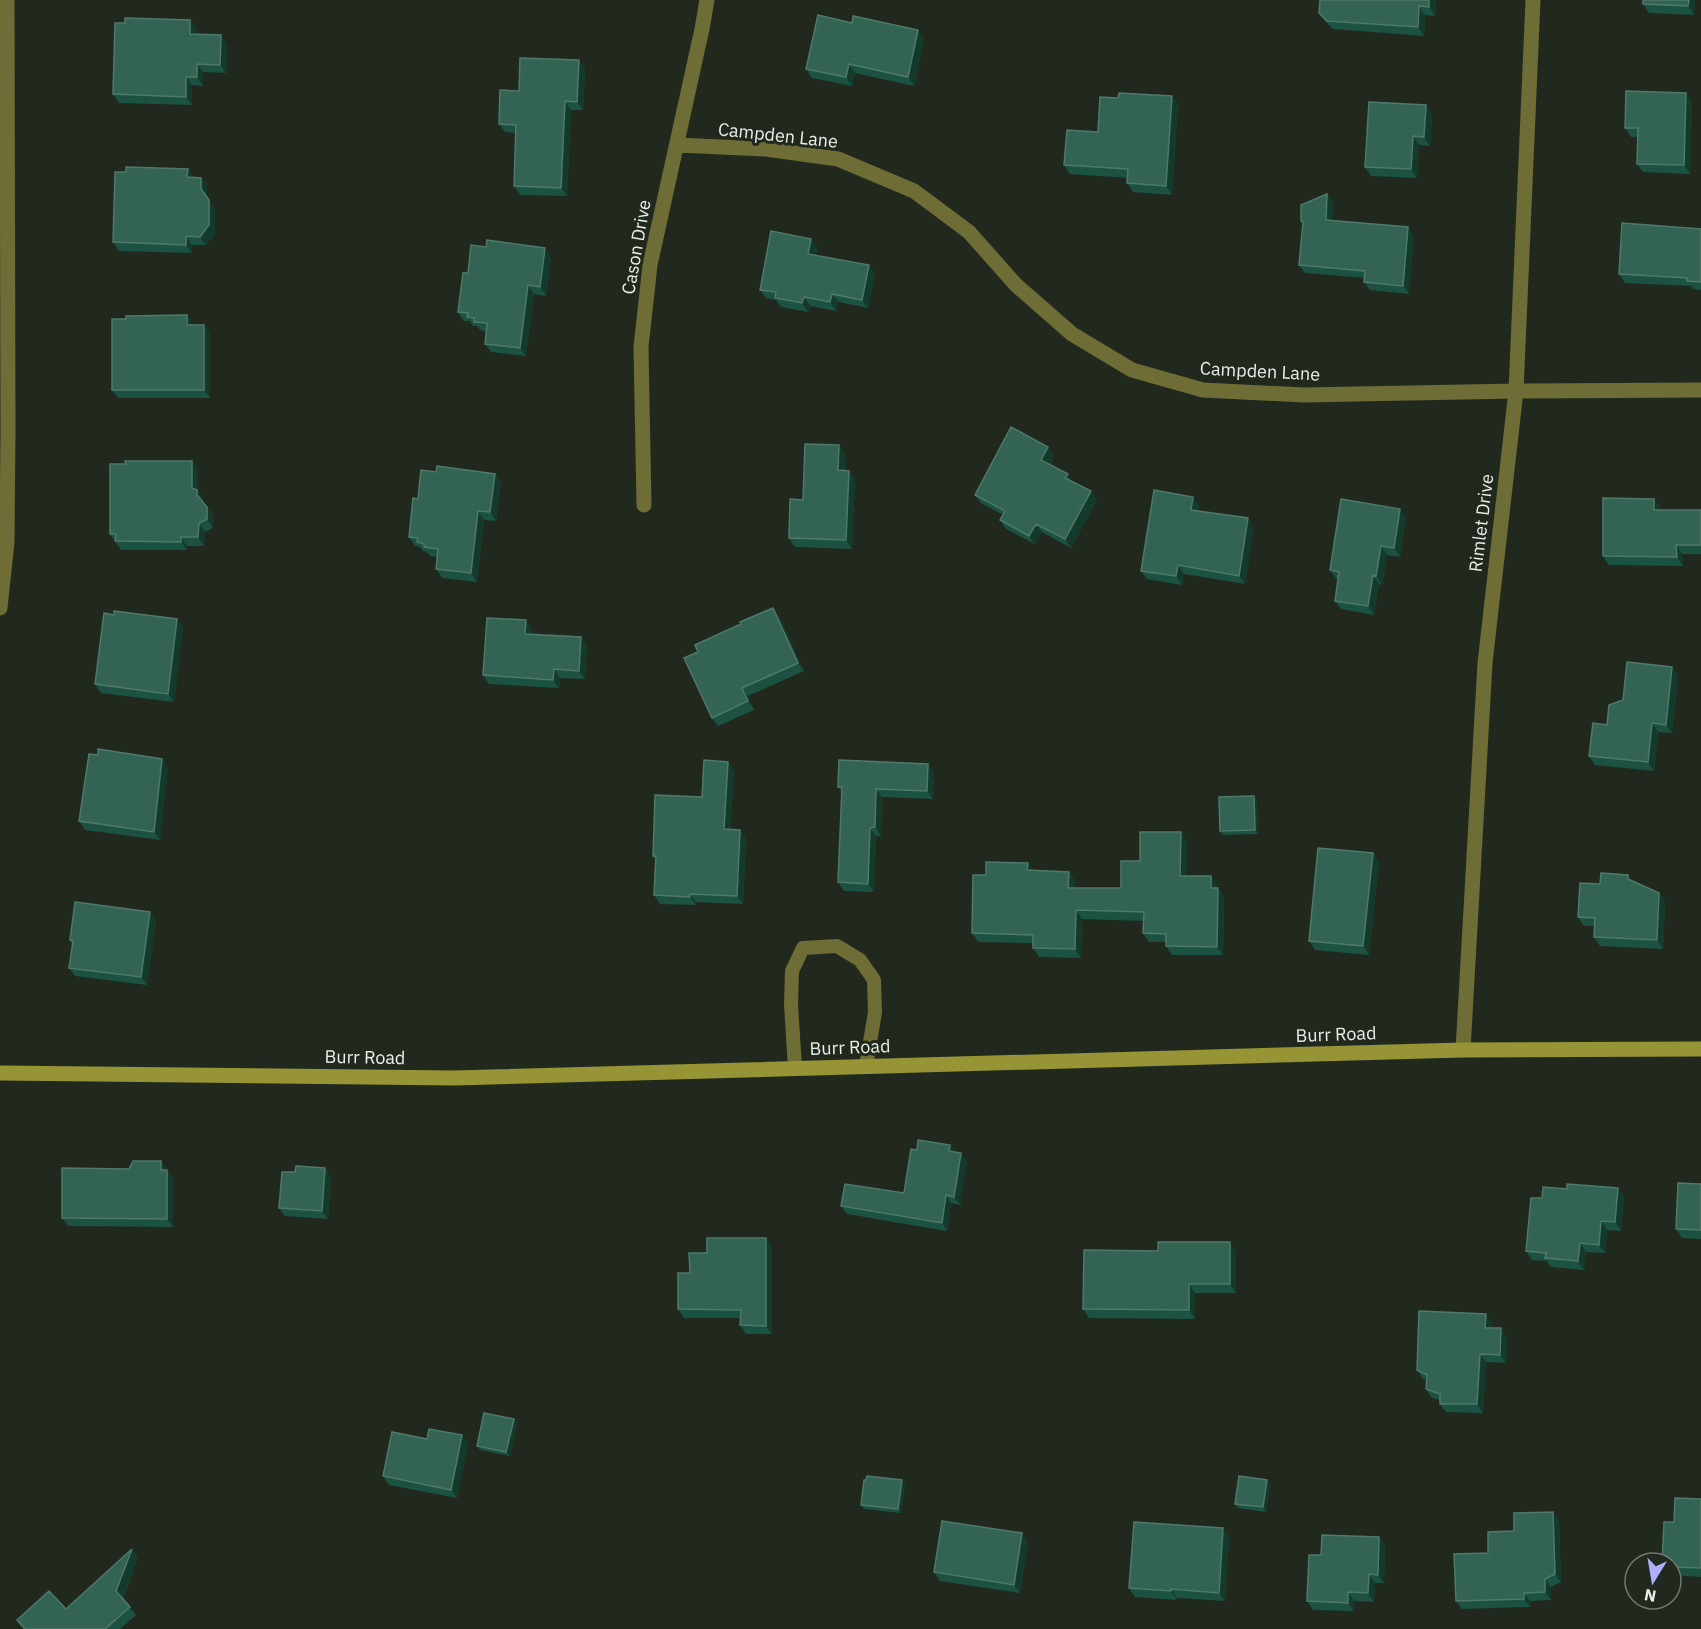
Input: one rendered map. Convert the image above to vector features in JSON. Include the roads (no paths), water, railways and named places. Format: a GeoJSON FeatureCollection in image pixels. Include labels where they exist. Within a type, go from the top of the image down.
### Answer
{"type":"FeatureCollection","features":[{"type":"Feature","properties":{"kind":"street"},"geometry":{"type":"LineString","coordinates":[[0,608],[7,542],[4,430],[7,0]]}},
{"type":"Feature","properties":{"kind":"street","name":"Cason Drive"},"geometry":{"type":"LineString","coordinates":[[644,506],[641,347],[651,265],[707,0]]}},
{"type":"Feature","properties":{"kind":"street","name":"Rimlet Drive"},"geometry":{"type":"LineString","coordinates":[[1464,1050],[1485,663],[1516,391],[1533,0]]}},
{"type":"Feature","properties":{"kind":"street","name":"Campden Lane"},"geometry":{"type":"LineString","coordinates":[[677,145],[766,150],[838,159],[914,191],[969,232],[1016,285],[1072,334],[1132,370],[1203,390],[1304,395],[1701,390]]}},
{"type":"Feature","properties":{"kind":"street","name":"Burr Road"},"geometry":{"type":"LineString","coordinates":[[0,1073],[454,1078],[1464,1050],[1701,1049]]}},
{"type":"Feature","properties":{"kind":"lane"},"geometry":{"type":"LineString","coordinates":[[795,1068],[791,1004],[792,971],[804,948],[837,946],[860,960],[874,980],[875,1012],[866,1066]]}}]}
